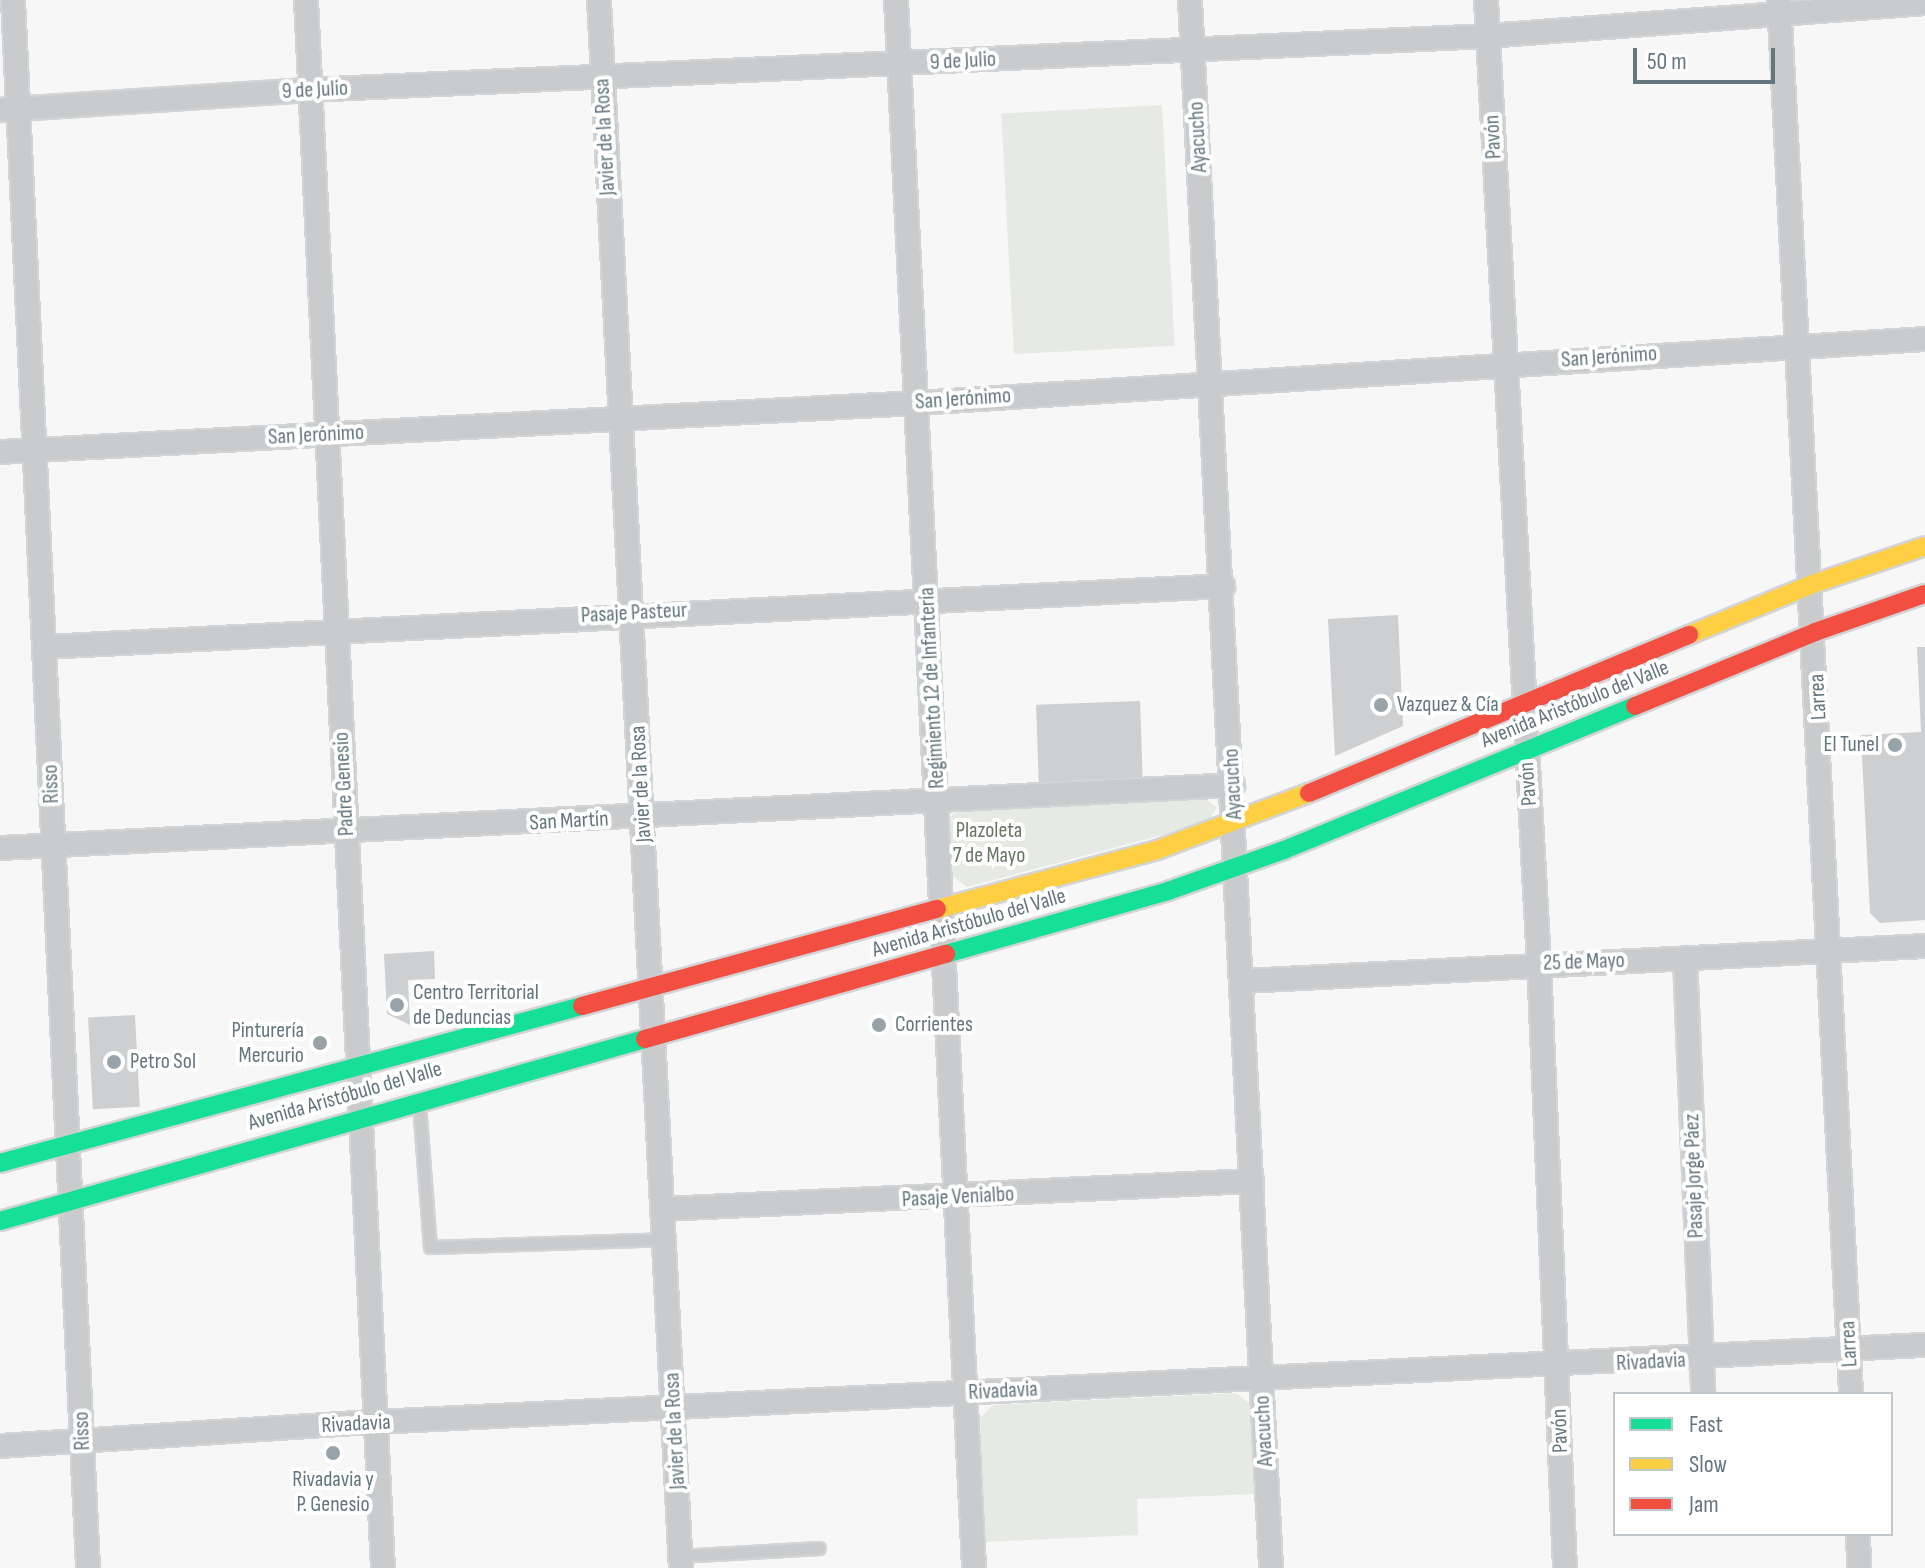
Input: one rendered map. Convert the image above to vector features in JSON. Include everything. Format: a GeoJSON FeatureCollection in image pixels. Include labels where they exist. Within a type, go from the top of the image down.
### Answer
{"type":"FeatureCollection","features":[{"type":"Feature","properties":{"kind":"main road","name":"Avenida Aristóbulo del Valle"},"geometry":{"type":"LineString","coordinates":[[0,1163],[358,1069],[1235,824],[1813,584],[1925,546]]}},
{"type":"Feature","properties":{"kind":"main road","name":"Avenida Aristóbulo del Valle"},"geometry":{"type":"LineString","coordinates":[[0,1221],[419,1099],[944,955],[1237,868],[1815,632],[1925,594]]}},
{"type":"Feature","properties":{"kind":"street","name":"Risso"},"geometry":{"type":"LineString","coordinates":[[13,0],[10,110],[36,450],[88,1568]]}},
{"type":"Feature","properties":{"kind":"street","name":"Padre Genesio"},"geometry":{"type":"LineString","coordinates":[[306,0],[383,1568]]}},
{"type":"Feature","properties":{"kind":"street","name":"Javier de la Rosa"},"geometry":{"type":"LineString","coordinates":[[599,0],[666,1239],[680,1562]]}},
{"type":"Feature","properties":{"kind":"street","name":"Regimiento 12 de Infantería"},"geometry":{"type":"LineString","coordinates":[[896,0],[974,1568]]}},
{"type":"Feature","properties":{"kind":"street","name":"Ayacucho"},"geometry":{"type":"LineString","coordinates":[[1190,0],[1244,981],[1271,1568]]}},
{"type":"Feature","properties":{"kind":"street","name":"Pavón"},"geometry":{"type":"LineString","coordinates":[[1486,0],[1539,963],[1565,1568]]}},
{"type":"Feature","properties":{"kind":"street","name":"9 de Julio"},"geometry":{"type":"LineString","coordinates":[[10,110],[309,90],[602,80],[1192,47],[1487,36],[1779,8],[1925,3]]}},
{"type":"Feature","properties":{"kind":"street","name":"Larrea"},"geometry":{"type":"LineString","coordinates":[[1779,8],[1813,584],[1851,1392]]}},
{"type":"Feature","properties":{"kind":"street","name":"San Jerónimo"},"geometry":{"type":"LineString","coordinates":[[0,452],[917,403],[1213,381],[1925,339]]}},
{"type":"Feature","properties":{"kind":"street","name":"Pasaje Pasteur"},"geometry":{"type":"LineString","coordinates":[[45,647],[632,612],[1223,586]]}},
{"type":"Feature","properties":{"kind":"street","name":"San Martín"},"geometry":{"type":"LineString","coordinates":[[0,848],[346,833],[1233,785]]}},
{"type":"Feature","properties":{"kind":"street","name":"25 de Mayo"},"geometry":{"type":"LineString","coordinates":[[1244,981],[1539,963],[1925,946]]}},
{"type":"Feature","properties":{"kind":"street","name":"Pasaje Jorge Páez"},"geometry":{"type":"LineString","coordinates":[[1685,958],[1703,1392]]}},
{"type":"Feature","properties":{"kind":"street","name":"Pasaje Venialbo"},"geometry":{"type":"LineString","coordinates":[[664,1209],[955,1198],[1252,1181]]}},
{"type":"Feature","properties":{"kind":"street","name":"Rivadavia"},"geometry":{"type":"LineString","coordinates":[[0,1446],[376,1422],[1701,1359],[1925,1345]]}},
{"type":"Feature","properties":{"kind":"street"},"geometry":{"type":"LineString","coordinates":[[1858,1536],[1859,1568]]}},
{"type":"Feature","properties":{"kind":"lane"},"geometry":{"type":"LineString","coordinates":[[419,1099],[430,1247],[666,1239]]}},
{"type":"Feature","properties":{"kind":"lane"},"geometry":{"type":"LineString","coordinates":[[680,1562],[819,1548]]}},
{"type":"Feature","properties":{"kind":"green space"},"geometry":{"type":"Polygon","coordinates":[[[1162,105],[1175,346],[1014,354],[1001,113],[1162,105]]]}},
{"type":"Feature","properties":{"kind":"green space","name":"Plazoleta 7 de Mayo"},"geometry":{"type":"Polygon","coordinates":[[[1203,797],[1217,807],[1207,823],[967,887],[951,875],[948,820],[960,807],[1203,797]]]}},
{"type":"Feature","properties":{"kind":"green space"},"geometry":{"type":"Polygon","coordinates":[[[1236,1393],[1250,1404],[1255,1494],[1137,1499],[1138,1535],[984,1542],[980,1418],[993,1405],[1236,1393]]]}},
{"type":"Feature","properties":{"kind":"building"},"geometry":{"type":"Polygon","coordinates":[[[1398,615],[1403,726],[1335,756],[1328,619],[1398,615]]]}},
{"type":"Feature","properties":{"kind":"building"},"geometry":{"type":"Polygon","coordinates":[[[1917,647],[1925,647],[1925,920],[1880,923],[1870,913],[1861,735],[1921,732],[1917,647]]]}},
{"type":"Feature","properties":{"kind":"building"},"geometry":{"type":"Polygon","coordinates":[[[1140,701],[1143,780],[1039,784],[1036,705],[1140,701]]]}},
{"type":"Feature","properties":{"kind":"building"},"geometry":{"type":"Polygon","coordinates":[[[434,951],[435,979],[408,980],[410,1025],[387,1014],[384,954],[434,951]]]}},
{"type":"Feature","properties":{"kind":"building","name":"Petro Sol"},"geometry":{"type":"Polygon","coordinates":[[[135,1015],[140,1107],[93,1109],[88,1017],[135,1015]]]}},
{"type":"Feature","properties":{"kind":"traffic: fast"},"geometry":{"type":"LineString","coordinates":[[946,954],[1168,891],[1284,850],[1635,706]]}},
{"type":"Feature","properties":{"kind":"traffic: fast"},"geometry":{"type":"LineString","coordinates":[[0,1163],[582,1006]]}},
{"type":"Feature","properties":{"kind":"traffic: fast"},"geometry":{"type":"LineString","coordinates":[[0,1221],[645,1039]]}},
{"type":"Feature","properties":{"kind":"traffic: slow"},"geometry":{"type":"LineString","coordinates":[[1689,635],[1813,584],[1925,546]]}},
{"type":"Feature","properties":{"kind":"traffic: slow"},"geometry":{"type":"LineString","coordinates":[[937,909],[1157,850],[1309,793]]}},
{"type":"Feature","properties":{"kind":"traffic: jam"},"geometry":{"type":"LineString","coordinates":[[1635,706],[1815,632],[1925,594]]}},
{"type":"Feature","properties":{"kind":"traffic: jam"},"geometry":{"type":"LineString","coordinates":[[1309,793],[1689,635]]}},
{"type":"Feature","properties":{"kind":"traffic: jam"},"geometry":{"type":"LineString","coordinates":[[582,1006],[937,909]]}},
{"type":"Feature","properties":{"kind":"traffic: jam"},"geometry":{"type":"LineString","coordinates":[[645,1039],[946,954]]}},
{"type":"Feature","properties":{"kind":"place","name":"Vazquez & Cía"},"geometry":{"type":"Point","coordinates":[1381,705]}},
{"type":"Feature","properties":{"kind":"place","name":"El Tunel"},"geometry":{"type":"Point","coordinates":[1895,745]}},
{"type":"Feature","properties":{"kind":"place","name":"Centro Territorial de Deduncias"},"geometry":{"type":"Point","coordinates":[397,1005]}},
{"type":"Feature","properties":{"kind":"place","name":"Corrientes"},"geometry":{"type":"Point","coordinates":[879,1025]}},
{"type":"Feature","properties":{"kind":"place","name":"Pinturería Mercurio"},"geometry":{"type":"Point","coordinates":[320,1043]}},
{"type":"Feature","properties":{"kind":"place","name":"Petro Sol"},"geometry":{"type":"Point","coordinates":[114,1062]}},
{"type":"Feature","properties":{"kind":"place","name":"Rivadavia y P. Genesio"},"geometry":{"type":"Point","coordinates":[333,1453]}}]}
